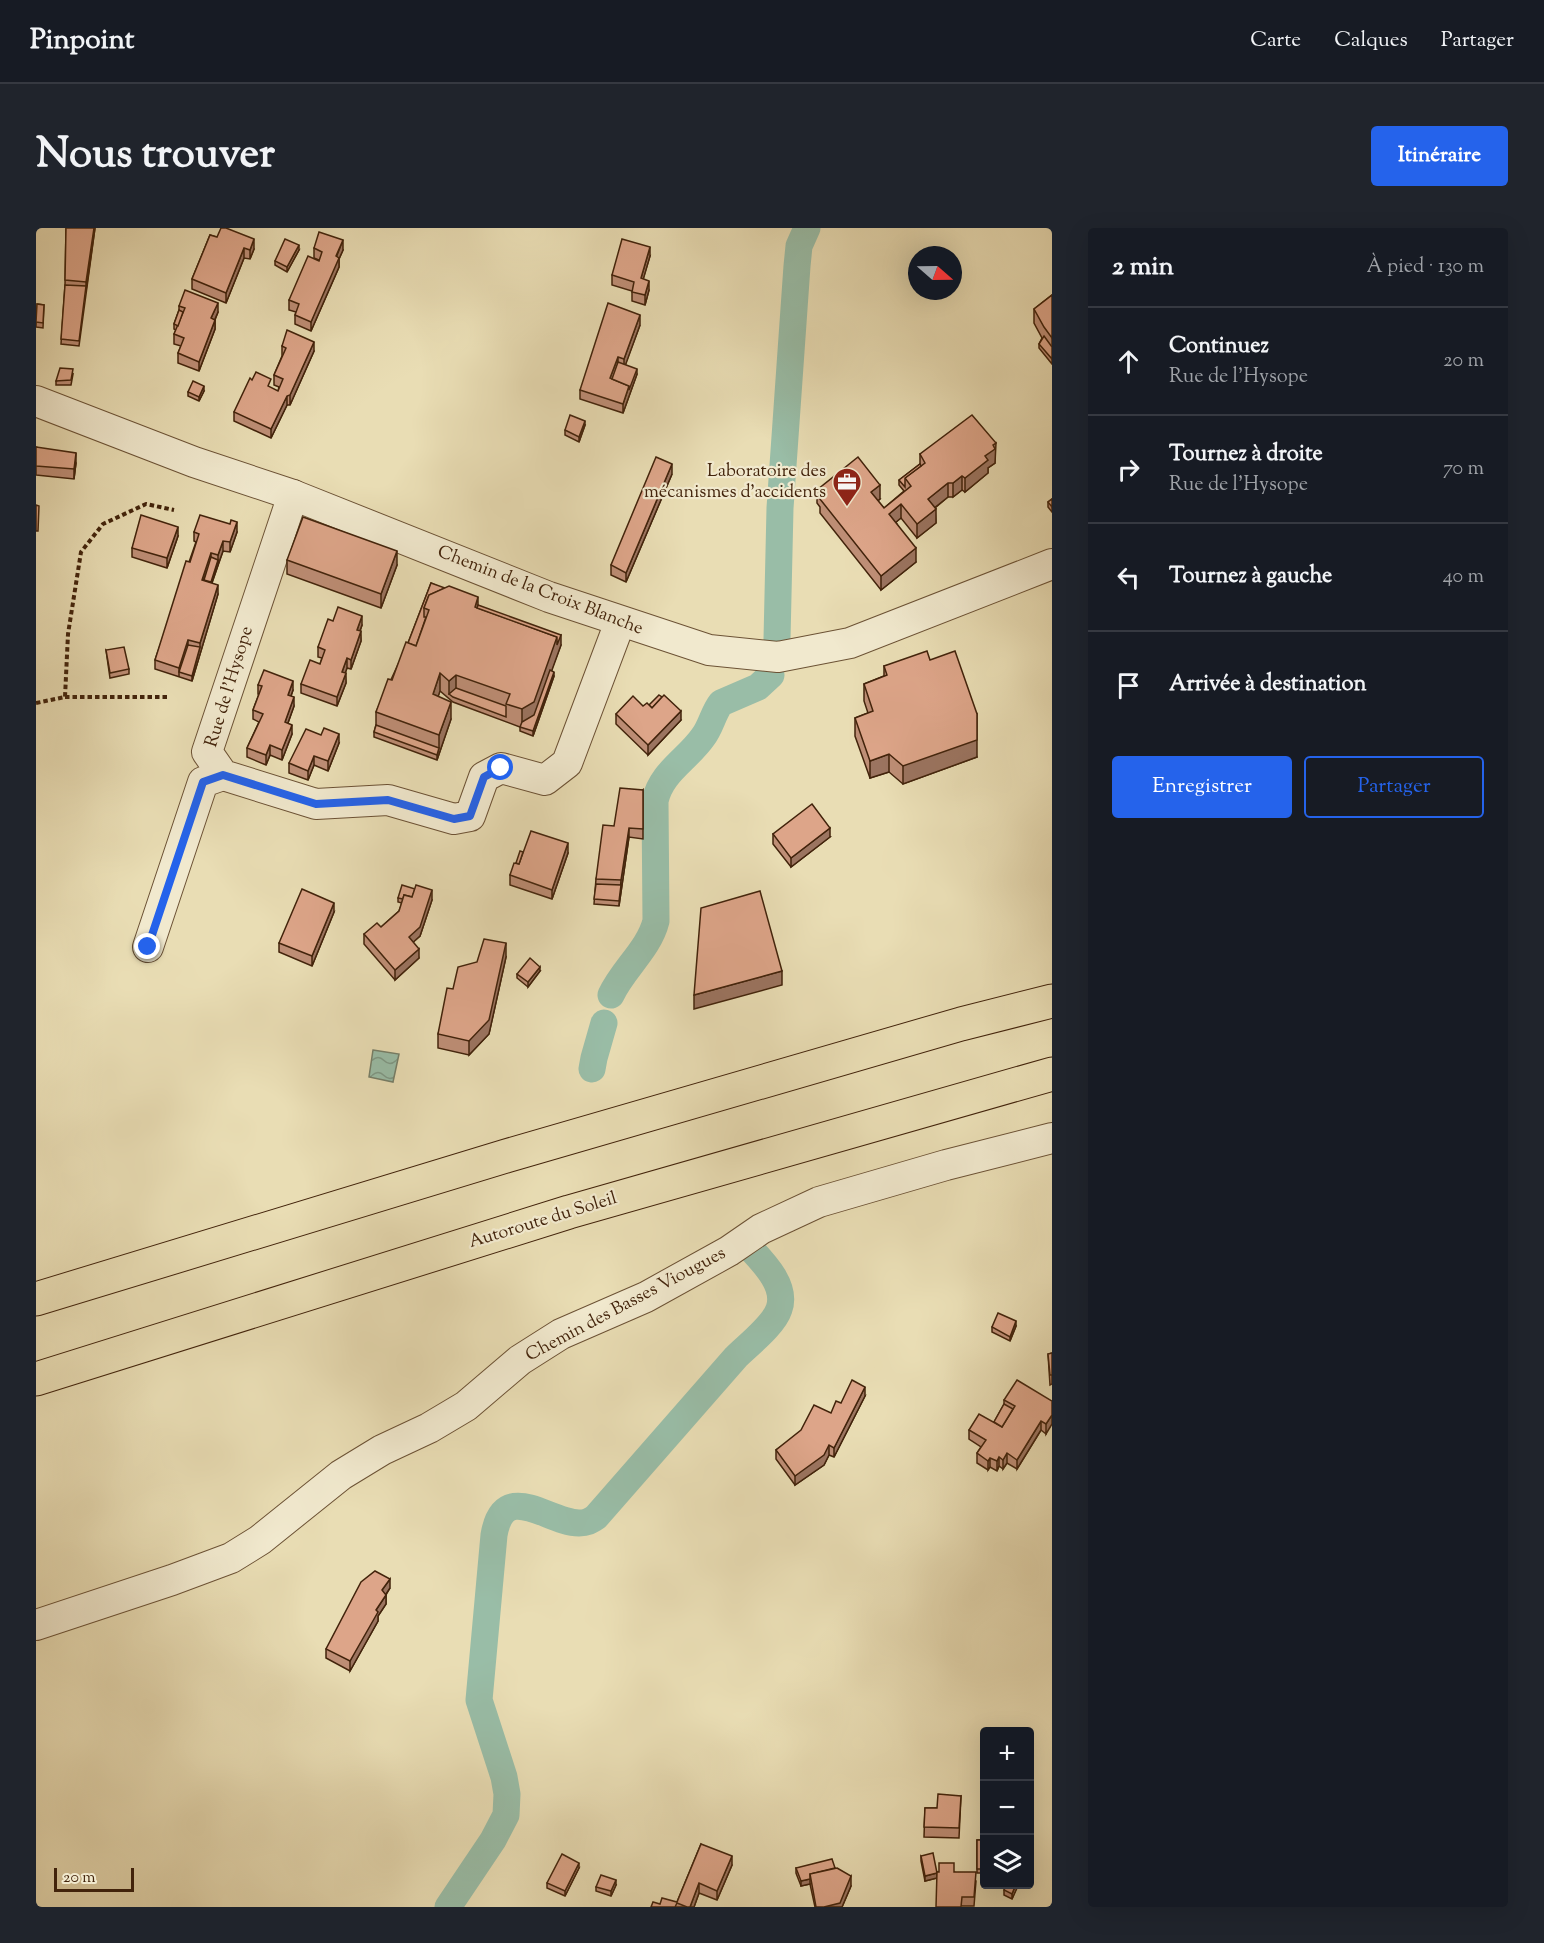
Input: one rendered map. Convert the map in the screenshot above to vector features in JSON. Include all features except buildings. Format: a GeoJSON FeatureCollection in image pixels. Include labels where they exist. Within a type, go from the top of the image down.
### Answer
{"type":"FeatureCollection","features":[{"type":"Feature","properties":{"kind":"highway"},"geometry":{"type":"LineString","coordinates":[[36,1299],[506,1156],[961,1024],[1052,1001]]}},
{"type":"Feature","properties":{"kind":"highway","name":"Autoroute du Soleil"},"geometry":{"type":"LineString","coordinates":[[36,1379],[569,1212],[1052,1074]]}},
{"type":"Feature","properties":{"kind":"street","name":"Chemin de la Croix Blanche"},"geometry":{"type":"LineString","coordinates":[[36,401],[194,462],[293,495],[549,597],[709,651],[778,657],[850,643],[1052,564]]}},
{"type":"Feature","properties":{"kind":"street","name":"Rue de l'Hysope"},"geometry":{"type":"LineString","coordinates":[[293,495],[207,752],[223,775],[316,804],[388,800],[454,819],[470,816],[484,777],[501,768],[545,780],[567,763],[620,622]]}},
{"type":"Feature","properties":{"kind":"street"},"geometry":{"type":"LineString","coordinates":[[148,947],[203,782],[223,775]]}},
{"type":"Feature","properties":{"kind":"street","name":"Chemin des Basses Viougues"},"geometry":{"type":"LineString","coordinates":[[36,1624],[172,1580],[231,1558],[260,1540],[341,1476],[382,1450],[429,1428],[466,1406],[520,1360],[561,1334],[656,1291],[729,1251],[761,1229],[819,1202],[1052,1138]]}},
{"type":"Feature","properties":{"kind":"path"},"geometry":{"type":"LineString","coordinates":[[65,697],[68,634],[81,552],[103,524],[146,504],[174,510]]}},
{"type":"Feature","properties":{"kind":"path"},"geometry":{"type":"LineString","coordinates":[[36,703],[65,697],[170,697]]}},
{"type":"Feature","properties":{"kind":"water"},"geometry":{"type":"Polygon","coordinates":[[[373,1050],[399,1054],[393,1082],[369,1077],[373,1050]]]}},
{"type":"Feature","properties":{"kind":"waterway"},"geometry":{"type":"LineString","coordinates":[[777,639],[780,508],[797,266],[799,246],[807,228]]}},
{"type":"Feature","properties":{"kind":"waterway"},"geometry":{"type":"LineString","coordinates":[[611,995],[648,941],[656,921],[655,801],[658,791],[669,774],[703,737],[721,703],[758,687],[771,675]]}},
{"type":"Feature","properties":{"kind":"waterway"},"geometry":{"type":"LineString","coordinates":[[592,1069],[604,1023]]}},
{"type":"Feature","properties":{"kind":"waterway"},"geometry":{"type":"LineString","coordinates":[[448,1907],[493,1840],[506,1815],[507,1794],[504,1777],[479,1700],[494,1535],[499,1518],[507,1509],[517,1506],[579,1523],[588,1522],[596,1517],[736,1357],[776,1315],[781,1301],[777,1284],[751,1249]]}},
{"type":"Feature","properties":{"kind":"place","name":"Laboratoire des mécanismes d'accidents"},"geometry":{"type":"Point","coordinates":[847,508]}},
{"type":"Feature","properties":{"kind":"route"},"geometry":{"type":"LineString","coordinates":[[148,947],[203,782],[223,775],[316,804],[388,800],[454,819],[470,816],[484,777],[501,768]]}}]}
